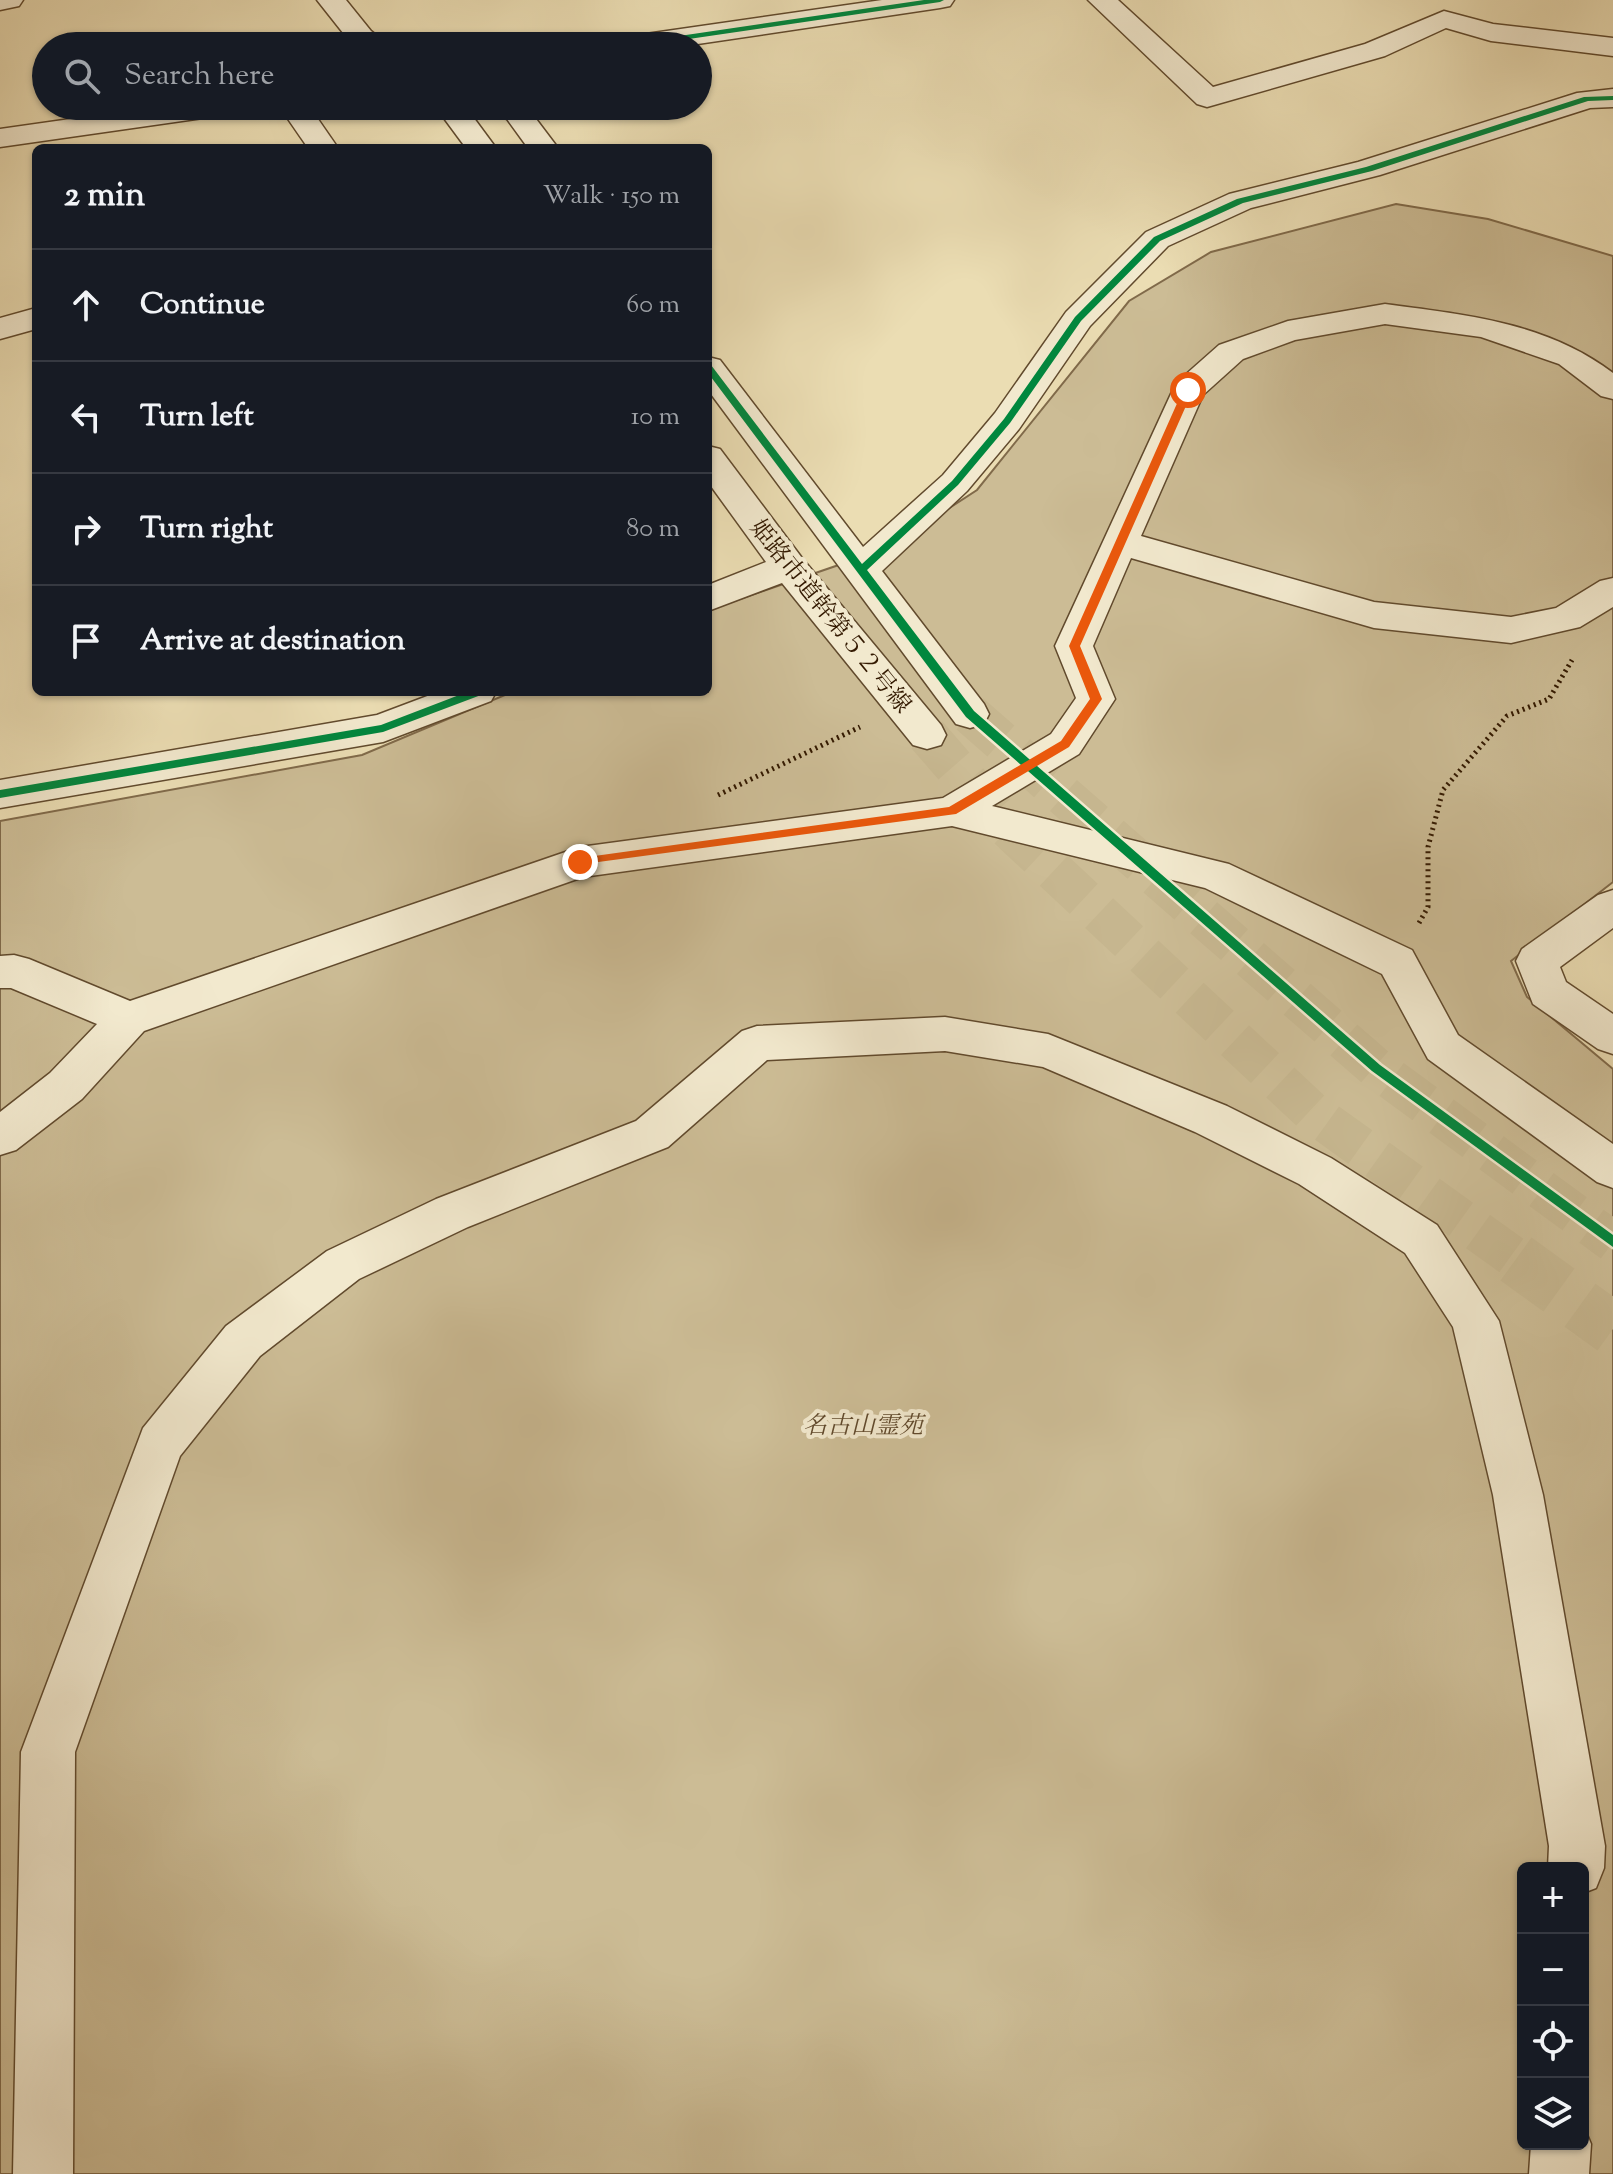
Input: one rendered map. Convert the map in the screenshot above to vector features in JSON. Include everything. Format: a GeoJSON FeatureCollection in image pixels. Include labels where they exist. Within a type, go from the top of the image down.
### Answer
{"type":"FeatureCollection","features":[{"type":"Feature","properties":{"kind":"street"},"geometry":{"type":"LineString","coordinates":[[0,2],[9,0]]}},
{"type":"Feature","properties":{"kind":"street"},"geometry":{"type":"LineString","coordinates":[[331,0],[357,32]]}},
{"type":"Feature","properties":{"kind":"street"},"geometry":{"type":"LineString","coordinates":[[712,33],[940,0]]}},
{"type":"Feature","properties":{"kind":"street"},"geometry":{"type":"LineString","coordinates":[[1102,0],[1207,98],[1375,50],[1444,19],[1491,32],[1613,47]]}},
{"type":"Feature","properties":{"kind":"street"},"geometry":{"type":"LineString","coordinates":[[861,570],[955,483],[1007,421],[1078,319],[1157,239],[1240,201],[1369,169],[1587,99],[1613,98]]}},
{"type":"Feature","properties":{"kind":"street"},"geometry":{"type":"LineString","coordinates":[[0,138],[104,137],[170,120]]}},
{"type":"Feature","properties":{"kind":"street"},"geometry":{"type":"LineString","coordinates":[[304,120],[320,144]]}},
{"type":"Feature","properties":{"kind":"street"},"geometry":{"type":"LineString","coordinates":[[460,120],[478,144]]}},
{"type":"Feature","properties":{"kind":"street"},"geometry":{"type":"LineString","coordinates":[[522,120],[540,144]]}},
{"type":"Feature","properties":{"kind":"street"},"geometry":{"type":"LineString","coordinates":[[952,811],[1065,744],[1096,699],[1074,646],[1123,543],[1188,390],[1231,352],[1288,331],[1385,314],[1486,328],[1571,357],[1613,389]]}},
{"type":"Feature","properties":{"kind":"street"},"geometry":{"type":"LineString","coordinates":[[0,329],[32,319]]}},
{"type":"Feature","properties":{"kind":"street","name":"姫路市道幹第５２号線"},"geometry":{"type":"LineString","coordinates":[[712,372],[970,714]]}},
{"type":"Feature","properties":{"kind":"street","name":"姫路市道幹第５２号線"},"geometry":{"type":"LineString","coordinates":[[712,462],[789,567],[927,735]]}},
{"type":"Feature","properties":{"kind":"street"},"geometry":{"type":"LineString","coordinates":[[1123,543],[1374,615],[1511,630],[1567,618],[1613,590]]}},
{"type":"Feature","properties":{"kind":"street"},"geometry":{"type":"LineString","coordinates":[[712,597],[789,567]]}},
{"type":"Feature","properties":{"kind":"street"},"geometry":{"type":"LineString","coordinates":[[0,794],[383,728],[467,696]]}},
{"type":"Feature","properties":{"kind":"street"},"geometry":{"type":"LineString","coordinates":[[0,1137],[66,1086],[129,1019],[580,862],[952,811],[1215,875],[1397,962],[1443,1047],[1613,1169]]}},
{"type":"Feature","properties":{"kind":"street"},"geometry":{"type":"LineString","coordinates":[[1613,906],[1537,961],[1548,992],[1613,1037]]}},
{"type":"Feature","properties":{"kind":"street"},"geometry":{"type":"LineString","coordinates":[[0,972],[14,971],[129,1019]]}},
{"type":"Feature","properties":{"kind":"street"},"geometry":{"type":"LineString","coordinates":[[43,2174],[48,1752],[160,1444],[243,1341],[343,1265],[452,1213],[652,1134],[757,1043],[945,1034],[1048,1051],[1211,1119],[1315,1171],[1421,1239],[1475,1321],[1518,1495],[1577,1846],[1576,1862]]}},
{"type":"Feature","properties":{"kind":"street"},"geometry":{"type":"LineString","coordinates":[[1559,2174],[1561,2150]]}},
{"type":"Feature","properties":{"kind":"path"},"geometry":{"type":"LineString","coordinates":[[1397,962],[1428,907],[1428,847],[1443,790],[1507,716],[1549,699],[1564,679],[1581,636],[1567,618]]}},
{"type":"Feature","properties":{"kind":"path"},"geometry":{"type":"LineString","coordinates":[[707,801],[903,706]]}},
{"type":"Feature","properties":{"kind":"green space","name":"名古山霊苑"},"geometry":{"type":"Polygon","coordinates":[[[1396,204],[1488,219],[1613,256],[1613,882],[1511,961],[1527,997],[1613,1069],[1613,2174],[0,2174],[0,821],[362,755],[502,696],[712,696],[712,609],[888,548],[977,490],[1129,301],[1211,252],[1396,204]]]}},
{"type":"Feature","properties":{"kind":"tunnel"},"geometry":{"type":"LineString","coordinates":[[970,714],[1376,1068],[1613,1242]]}},
{"type":"Feature","properties":{"kind":"tunnel"},"geometry":{"type":"LineString","coordinates":[[927,735],[1008,828],[1313,1113],[1519,1261]]}},
{"type":"Feature","properties":{"kind":"tunnel"},"geometry":{"type":"LineString","coordinates":[[1516,1259],[1613,1329]]}},
{"type":"Feature","properties":{"kind":"cycle path"},"geometry":{"type":"LineString","coordinates":[[712,33],[940,0]]}},
{"type":"Feature","properties":{"kind":"cycle path"},"geometry":{"type":"LineString","coordinates":[[861,570],[955,483],[1007,421],[1078,319],[1157,239],[1240,201],[1369,169],[1587,99],[1613,98]]}},
{"type":"Feature","properties":{"kind":"cycle path"},"geometry":{"type":"LineString","coordinates":[[712,372],[970,714],[1376,1068],[1613,1242]]}},
{"type":"Feature","properties":{"kind":"cycle path"},"geometry":{"type":"LineString","coordinates":[[0,794],[383,728],[467,696]]}},
{"type":"Feature","properties":{"kind":"route"},"geometry":{"type":"LineString","coordinates":[[580,862],[952,811],[1065,744],[1096,699],[1074,646],[1123,543],[1188,390]]}}]}
